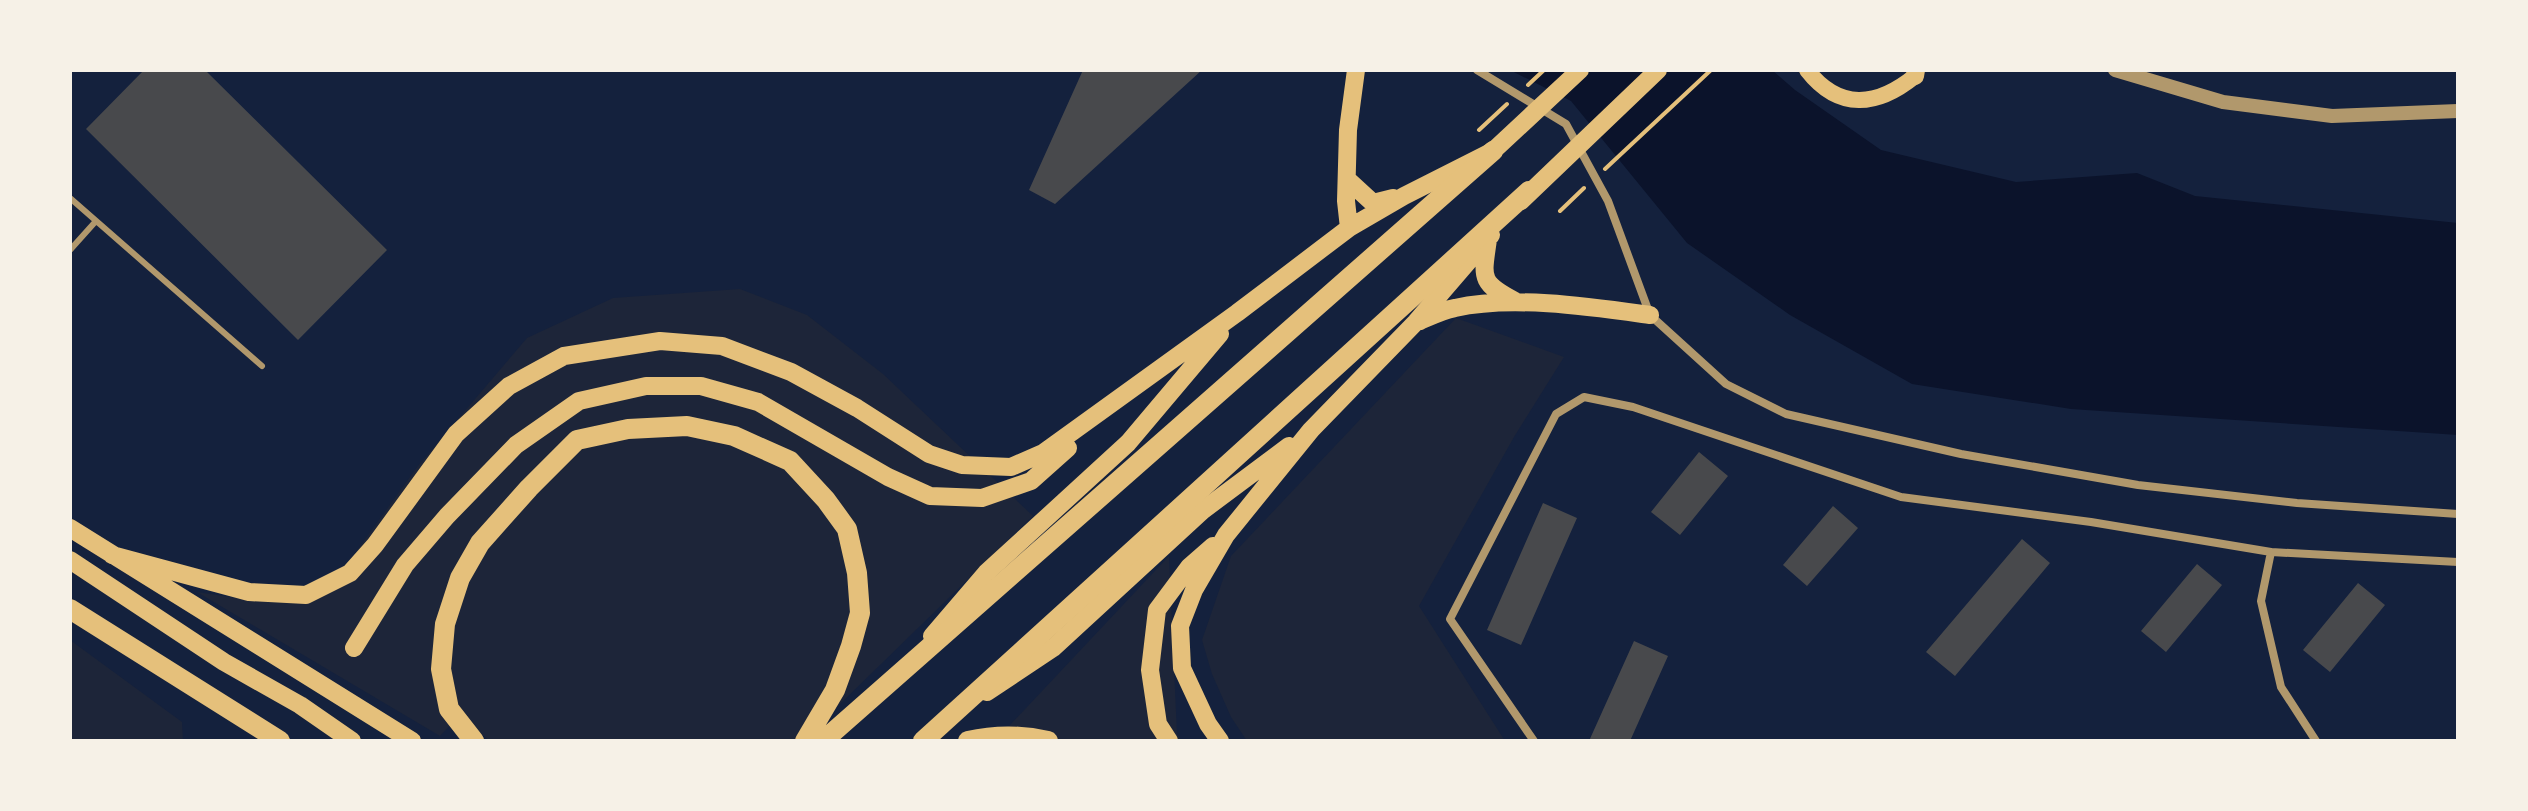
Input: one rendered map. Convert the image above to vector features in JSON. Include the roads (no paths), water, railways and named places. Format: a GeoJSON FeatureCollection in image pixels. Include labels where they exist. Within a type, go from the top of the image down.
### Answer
{"type":"FeatureCollection","features":[{"type":"Feature","properties":{"kind":"highway"},"geometry":{"type":"LineString","coordinates":[[823,741],[1493,151]]}},
{"type":"Feature","properties":{"kind":"highway"},"geometry":{"type":"LineString","coordinates":[[923,741],[1529,191]]}},
{"type":"Feature","properties":{"kind":"highway"},"geometry":{"type":"LineString","coordinates":[[474,741],[449,709],[441,669],[445,624],[460,578],[480,543],[577,440],[628,429],[687,426],[734,436],[790,461],[826,500],[847,529],[857,573],[860,613],[835,690],[805,741]]}},
{"type":"Feature","properties":{"kind":"highway"},"geometry":{"type":"LineString","coordinates":[[70,609],[280,741]]}},
{"type":"Feature","properties":{"kind":"highway"},"geometry":{"type":"LineString","coordinates":[[968,741],[1028,737],[1048,741]]}},
{"type":"Feature","properties":{"kind":"main road"},"geometry":{"type":"LineString","coordinates":[[1349,228],[1346,201],[1349,181],[1348,130],[1356,70]]}},
{"type":"Feature","properties":{"kind":"main road"},"geometry":{"type":"LineString","coordinates":[[112,555],[249,592],[306,595],[350,573],[456,434],[509,386],[564,356],[660,341],[722,346],[791,372],[857,408],[929,454],[962,465],[1011,467],[1043,453],[1349,228],[1493,151],[1580,70]]}},
{"type":"Feature","properties":{"kind":"main road"},"geometry":{"type":"LineString","coordinates":[[1220,741],[1208,724],[1182,668],[1180,626],[1194,590],[1226,535],[1311,430],[1416,322],[1529,191],[1658,70]]}},
{"type":"Feature","properties":{"kind":"main road"},"geometry":{"type":"LineString","coordinates":[[1807,70],[1820,87],[1839,97],[1864,101],[1899,89],[1918,72]]}},
{"type":"Feature","properties":{"kind":"main road"},"geometry":{"type":"LineString","coordinates":[[1349,181],[1373,203],[1404,196]]}},
{"type":"Feature","properties":{"kind":"main road"},"geometry":{"type":"LineString","coordinates":[[1488,239],[1484,272],[1492,289],[1521,304]]}},
{"type":"Feature","properties":{"kind":"main road"},"geometry":{"type":"LineString","coordinates":[[1416,322],[1452,308],[1483,303],[1600,308],[1650,315]]}},
{"type":"Feature","properties":{"kind":"main road"},"geometry":{"type":"LineString","coordinates":[[901,672],[986,573],[1128,443],[1237,313]]}},
{"type":"Feature","properties":{"kind":"main road"},"geometry":{"type":"LineString","coordinates":[[354,648],[405,565],[447,516],[516,445],[579,401],[646,386],[701,386],[758,402],[888,477],[930,496],[982,498],[1031,481],[1141,381]]}},
{"type":"Feature","properties":{"kind":"main road"},"geometry":{"type":"LineString","coordinates":[[952,715],[1053,648],[1202,511],[1311,430]]}},
{"type":"Feature","properties":{"kind":"main road"},"geometry":{"type":"LineString","coordinates":[[70,528],[412,741]]}},
{"type":"Feature","properties":{"kind":"main road"},"geometry":{"type":"LineString","coordinates":[[1169,741],[1158,724],[1150,670],[1157,610],[1189,567],[1226,535]]}},
{"type":"Feature","properties":{"kind":"main road"},"geometry":{"type":"LineString","coordinates":[[70,560],[224,662],[300,705],[350,739]]}},
{"type":"Feature","properties":{"kind":"street"},"geometry":{"type":"LineString","coordinates":[[1477,70],[1566,124],[1608,201],[1650,315],[1726,384],[1786,414],[1961,454],[2138,485],[2297,503],[2458,514]]}},
{"type":"Feature","properties":{"kind":"street"},"geometry":{"type":"LineString","coordinates":[[2115,70],[2223,102],[2332,116],[2458,111]]}},
{"type":"Feature","properties":{"kind":"street"},"geometry":{"type":"LineString","coordinates":[[1534,741],[1450,619],[1556,414],[1584,397],[1633,407],[1901,497],[2091,522],[2271,552],[2458,562]]}},
{"type":"Feature","properties":{"kind":"street"},"geometry":{"type":"LineString","coordinates":[[2271,552],[2261,601],[2281,687],[2316,741]]}},
{"type":"Feature","properties":{"kind":"lane"},"geometry":{"type":"LineString","coordinates":[[70,198],[262,366]]}},
{"type":"Feature","properties":{"kind":"lane"},"geometry":{"type":"LineString","coordinates":[[70,250],[96,221]]}}]}
